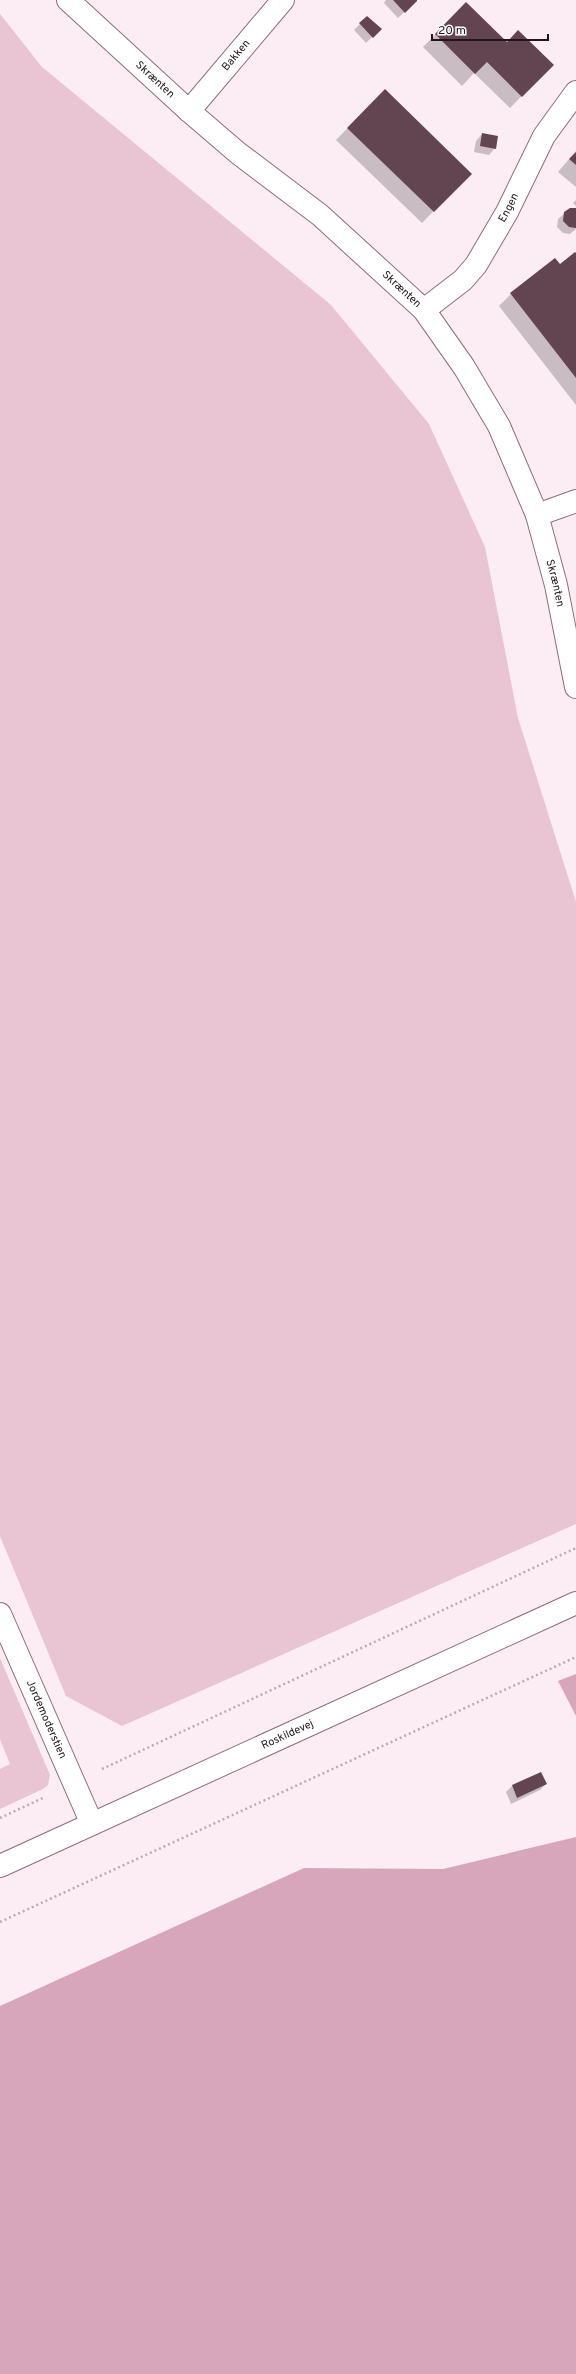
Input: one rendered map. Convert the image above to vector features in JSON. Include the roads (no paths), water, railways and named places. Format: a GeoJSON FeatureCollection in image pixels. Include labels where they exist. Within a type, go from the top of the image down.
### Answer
{"type":"FeatureCollection","features":[{"type":"Feature","properties":{"kind":"street","name":"Skrænten"},"geometry":{"type":"LineString","coordinates":[[68,0],[189,111],[238,153],[320,216],[424,310],[464,367],[499,426],[537,515],[556,585],[576,687]]}},
{"type":"Feature","properties":{"kind":"street","name":"Bakken"},"geometry":{"type":"LineString","coordinates":[[189,111],[283,0]]}},
{"type":"Feature","properties":{"kind":"street","name":"Engen"},"geometry":{"type":"LineString","coordinates":[[424,310],[463,280],[476,264],[507,212],[544,136],[576,92]]}},
{"type":"Feature","properties":{"kind":"street"},"geometry":{"type":"LineString","coordinates":[[537,515],[576,501]]}},
{"type":"Feature","properties":{"kind":"street","name":"Roskildevej"},"geometry":{"type":"LineString","coordinates":[[0,1866],[576,1603]]}},
{"type":"Feature","properties":{"kind":"street","name":"Jordemoderstien"},"geometry":{"type":"LineString","coordinates":[[0,1614],[76,1784],[92,1824]]}}]}
